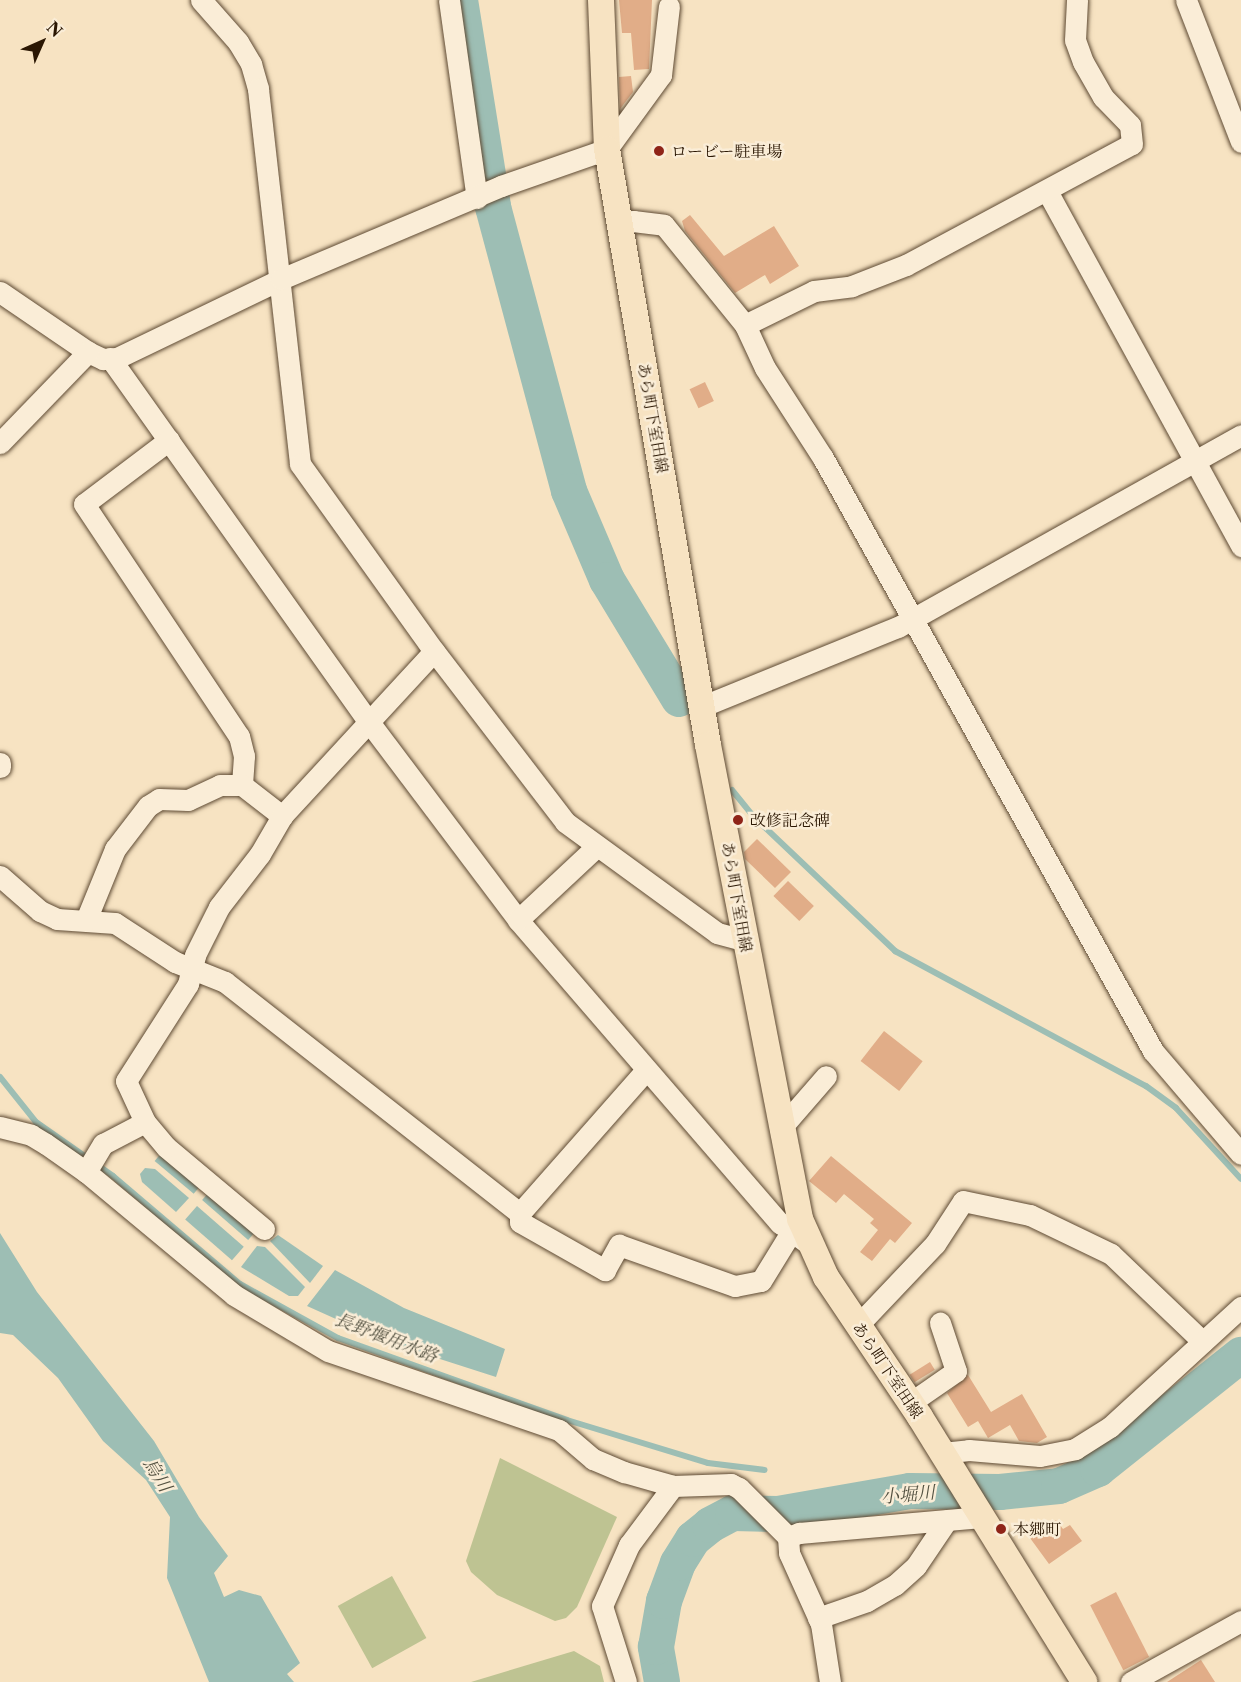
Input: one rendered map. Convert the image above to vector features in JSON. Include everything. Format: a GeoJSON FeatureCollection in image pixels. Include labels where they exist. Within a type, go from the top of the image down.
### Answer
{"type":"FeatureCollection","features":[{"type":"Feature","properties":{"kind":"main road","name":"あら町下室田線"},"geometry":{"type":"LineString","coordinates":[[601,0],[607,149],[703,706],[800,1239],[910,1403],[1084,1682]]}},
{"type":"Feature","properties":{"kind":"street"},"geometry":{"type":"LineString","coordinates":[[201,0],[238,42],[251,64],[264,121],[300,464],[434,651],[549,804],[596,847],[717,933],[746,941]]}},
{"type":"Feature","properties":{"kind":"street"},"geometry":{"type":"LineString","coordinates":[[449,0],[488,193]]}},
{"type":"Feature","properties":{"kind":"street"},"geometry":{"type":"LineString","coordinates":[[745,325],[814,291],[852,286],[906,265],[1132,144],[1130,125],[1103,97],[1083,62],[1076,40],[1077,0]]}},
{"type":"Feature","properties":{"kind":"street"},"geometry":{"type":"LineString","coordinates":[[1186,0],[1241,142]]}},
{"type":"Feature","properties":{"kind":"street"},"geometry":{"type":"LineString","coordinates":[[0,292],[88,352],[110,358],[130,353],[281,279],[488,193],[607,149],[661,75],[669,6]]}},
{"type":"Feature","properties":{"kind":"street"},"geometry":{"type":"LineString","coordinates":[[1047,191],[1195,458],[1241,546]]}},
{"type":"Feature","properties":{"kind":"street"},"geometry":{"type":"LineString","coordinates":[[620,225],[633,221],[664,225],[745,325],[765,368],[795,410],[1153,1051],[1241,1154]]}},
{"type":"Feature","properties":{"kind":"street"},"geometry":{"type":"LineString","coordinates":[[0,443],[88,352]]}},
{"type":"Feature","properties":{"kind":"street"},"geometry":{"type":"LineString","coordinates":[[110,358],[369,722],[518,920],[646,1070],[800,1239],[761,1281],[735,1286],[619,1245],[605,1270],[520,1222],[520,1213],[646,1070]]}},
{"type":"Feature","properties":{"kind":"street"},"geometry":{"type":"LineString","coordinates":[[703,706],[807,666],[913,618],[1195,458],[1241,435]]}},
{"type":"Feature","properties":{"kind":"street"},"geometry":{"type":"LineString","coordinates":[[169,440],[84,504],[238,736],[244,756],[242,785]]}},
{"type":"Feature","properties":{"kind":"street"},"geometry":{"type":"LineString","coordinates":[[264,1229],[166,1147],[145,1122],[126,1081],[171,1013],[219,907],[260,854],[282,816],[338,751],[369,722],[434,651]]}},
{"type":"Feature","properties":{"kind":"street"},"geometry":{"type":"LineString","coordinates":[[86,920],[115,849],[148,806],[159,799],[188,800],[220,785],[242,785],[282,816]]}},
{"type":"Feature","properties":{"kind":"street"},"geometry":{"type":"LineString","coordinates":[[518,920],[596,847]]}},
{"type":"Feature","properties":{"kind":"street"},"geometry":{"type":"LineString","coordinates":[[0,876],[40,912],[57,920],[115,923],[192,969],[225,982],[520,1213]]}},
{"type":"Feature","properties":{"kind":"street"},"geometry":{"type":"LineString","coordinates":[[780,1129],[826,1076]]}},
{"type":"Feature","properties":{"kind":"street"},"geometry":{"type":"LineString","coordinates":[[88,1169],[103,1144],[145,1122]]}},
{"type":"Feature","properties":{"kind":"street"},"geometry":{"type":"LineString","coordinates":[[0,1127],[31,1135],[88,1169],[234,1296],[328,1351],[559,1430],[602,1464],[673,1486],[731,1484],[739,1488],[785,1534],[789,1553],[818,1618],[830,1682]]}},
{"type":"Feature","properties":{"kind":"street"},"geometry":{"type":"LineString","coordinates":[[858,1325],[935,1244],[963,1201],[1030,1215],[1111,1254],[1203,1342]]}},
{"type":"Feature","properties":{"kind":"street"},"geometry":{"type":"LineString","coordinates":[[945,1458],[969,1450],[1040,1456],[1075,1449],[1110,1427],[1241,1307]]}},
{"type":"Feature","properties":{"kind":"street"},"geometry":{"type":"LineString","coordinates":[[910,1403],[956,1371],[940,1323]]}},
{"type":"Feature","properties":{"kind":"street"},"geometry":{"type":"LineString","coordinates":[[626,1682],[602,1606],[629,1545],[673,1486]]}},
{"type":"Feature","properties":{"kind":"street"},"geometry":{"type":"LineString","coordinates":[[785,1534],[947,1520],[978,1512]]}},
{"type":"Feature","properties":{"kind":"street"},"geometry":{"type":"LineString","coordinates":[[818,1618],[867,1600],[895,1585],[916,1566],[947,1520]]}},
{"type":"Feature","properties":{"kind":"street"},"geometry":{"type":"LineString","coordinates":[[1131,1682],[1241,1621]]}},
{"type":"Feature","properties":{"kind":"green space"},"geometry":{"type":"Polygon","coordinates":[[[500,1458],[617,1517],[577,1607],[566,1618],[555,1621],[497,1595],[471,1572],[466,1561],[500,1458]]]}},
{"type":"Feature","properties":{"kind":"green space"},"geometry":{"type":"Polygon","coordinates":[[[392,1576],[426,1638],[372,1668],[338,1606],[392,1576]]]}},
{"type":"Feature","properties":{"kind":"green space"},"geometry":{"type":"Polygon","coordinates":[[[574,1651],[600,1666],[604,1682],[471,1682],[574,1651]]]}},
{"type":"Feature","properties":{"kind":"water"},"geometry":{"type":"Polygon","coordinates":[[[163,1151],[202,1184],[194,1194],[155,1161],[163,1151]]]}},
{"type":"Feature","properties":{"kind":"water"},"geometry":{"type":"Polygon","coordinates":[[[145,1168],[155,1169],[189,1198],[176,1212],[142,1182],[140,1174],[145,1168]]]}},
{"type":"Feature","properties":{"kind":"water"},"geometry":{"type":"Polygon","coordinates":[[[210,1191],[256,1231],[248,1240],[202,1200],[210,1191]]]}},
{"type":"Feature","properties":{"kind":"water"},"geometry":{"type":"Polygon","coordinates":[[[197,1206],[244,1247],[232,1260],[185,1220],[197,1206]]]}},
{"type":"Feature","properties":{"kind":"water","name":"烏川"},"geometry":{"type":"Polygon","coordinates":[[[0,1233],[37,1292],[154,1441],[199,1517],[228,1556],[214,1573],[224,1597],[239,1590],[261,1596],[300,1663],[287,1674],[294,1682],[209,1682],[167,1578],[170,1517],[146,1480],[103,1441],[58,1378],[13,1335],[0,1333],[0,1233]]]}},
{"type":"Feature","properties":{"kind":"water"},"geometry":{"type":"Polygon","coordinates":[[[278,1235],[323,1266],[310,1283],[270,1241],[278,1235]]]}},
{"type":"Feature","properties":{"kind":"water"},"geometry":{"type":"Polygon","coordinates":[[[257,1246],[265,1247],[305,1287],[298,1296],[289,1296],[241,1267],[257,1246]]]}},
{"type":"Feature","properties":{"kind":"water"},"geometry":{"type":"Polygon","coordinates":[[[335,1270],[404,1308],[505,1349],[496,1377],[387,1342],[307,1306],[335,1270]]]}},
{"type":"Feature","properties":{"kind":"building"},"geometry":{"type":"Polygon","coordinates":[[[619,0],[652,0],[649,69],[634,70],[631,33],[622,33],[619,0]]]}},
{"type":"Feature","properties":{"kind":"building"},"geometry":{"type":"Polygon","coordinates":[[[631,76],[633,92],[620,109],[619,77],[631,76]]]}},
{"type":"Feature","properties":{"kind":"building"},"geometry":{"type":"Polygon","coordinates":[[[690,215],[724,256],[774,226],[799,266],[770,284],[765,275],[735,293],[685,231],[682,221],[690,215]]]}},
{"type":"Feature","properties":{"kind":"building"},"geometry":{"type":"Polygon","coordinates":[[[705,382],[714,401],[698,408],[690,389],[705,382]]]}},
{"type":"Feature","properties":{"kind":"building"},"geometry":{"type":"Polygon","coordinates":[[[757,839],[791,872],[775,888],[745,859],[744,852],[757,839]]]}},
{"type":"Feature","properties":{"kind":"building"},"geometry":{"type":"Polygon","coordinates":[[[788,881],[814,906],[799,921],[773,896],[788,881]]]}},
{"type":"Feature","properties":{"kind":"building"},"geometry":{"type":"Polygon","coordinates":[[[884,1031],[923,1061],[899,1091],[861,1061],[884,1031]]]}},
{"type":"Feature","properties":{"kind":"building"},"geometry":{"type":"Polygon","coordinates":[[[831,1156],[912,1223],[895,1243],[890,1239],[872,1261],[860,1252],[878,1230],[870,1223],[874,1219],[844,1194],[836,1203],[809,1181],[831,1156]]]}},
{"type":"Feature","properties":{"kind":"building"},"geometry":{"type":"Polygon","coordinates":[[[930,1362],[935,1370],[914,1382],[910,1375],[930,1362]]]}},
{"type":"Feature","properties":{"kind":"building"},"geometry":{"type":"Polygon","coordinates":[[[968,1375],[991,1412],[1022,1394],[1047,1437],[1037,1443],[1019,1441],[1010,1425],[988,1438],[978,1421],[968,1427],[947,1393],[968,1375]]]}},
{"type":"Feature","properties":{"kind":"building"},"geometry":{"type":"Polygon","coordinates":[[[1056,1520],[1063,1529],[1070,1525],[1082,1541],[1049,1564],[1030,1538],[1056,1520]]]}},
{"type":"Feature","properties":{"kind":"building"},"geometry":{"type":"Polygon","coordinates":[[[1116,1592],[1149,1657],[1123,1670],[1090,1605],[1116,1592]]]}},
{"type":"Feature","properties":{"kind":"building"},"geometry":{"type":"Polygon","coordinates":[[[1201,1660],[1215,1682],[1167,1682],[1201,1660]]]}},
{"type":"Feature","properties":{"kind":"waterway"},"geometry":{"type":"LineString","coordinates":[[460,0],[493,207],[569,491],[607,580],[679,699]]}},
{"type":"Feature","properties":{"kind":"waterway"},"geometry":{"type":"LineString","coordinates":[[732,790],[754,817],[895,951],[1146,1086],[1176,1108],[1241,1179]]}},
{"type":"Feature","properties":{"kind":"waterway","name":"長野堰用水路"},"geometry":{"type":"LineString","coordinates":[[0,1077],[36,1122],[113,1176],[240,1284],[338,1338],[567,1420],[708,1463],[765,1470]]}},
{"type":"Feature","properties":{"kind":"waterway","name":"小堀川"},"geometry":{"type":"LineString","coordinates":[[662,1682],[656,1647],[664,1601],[678,1563],[693,1539],[710,1525],[733,1513],[778,1514],[910,1491],[1000,1492],[1059,1486],[1098,1469],[1241,1355]]}},
{"type":"Feature","properties":{"kind":"place","name":"ロービー駐車場"},"geometry":{"type":"Point","coordinates":[659,151]}},
{"type":"Feature","properties":{"kind":"place","name":"改修記念碑"},"geometry":{"type":"Point","coordinates":[738,820]}},
{"type":"Feature","properties":{"kind":"place","name":"本郷町"},"geometry":{"type":"Point","coordinates":[1001,1529]}}]}
